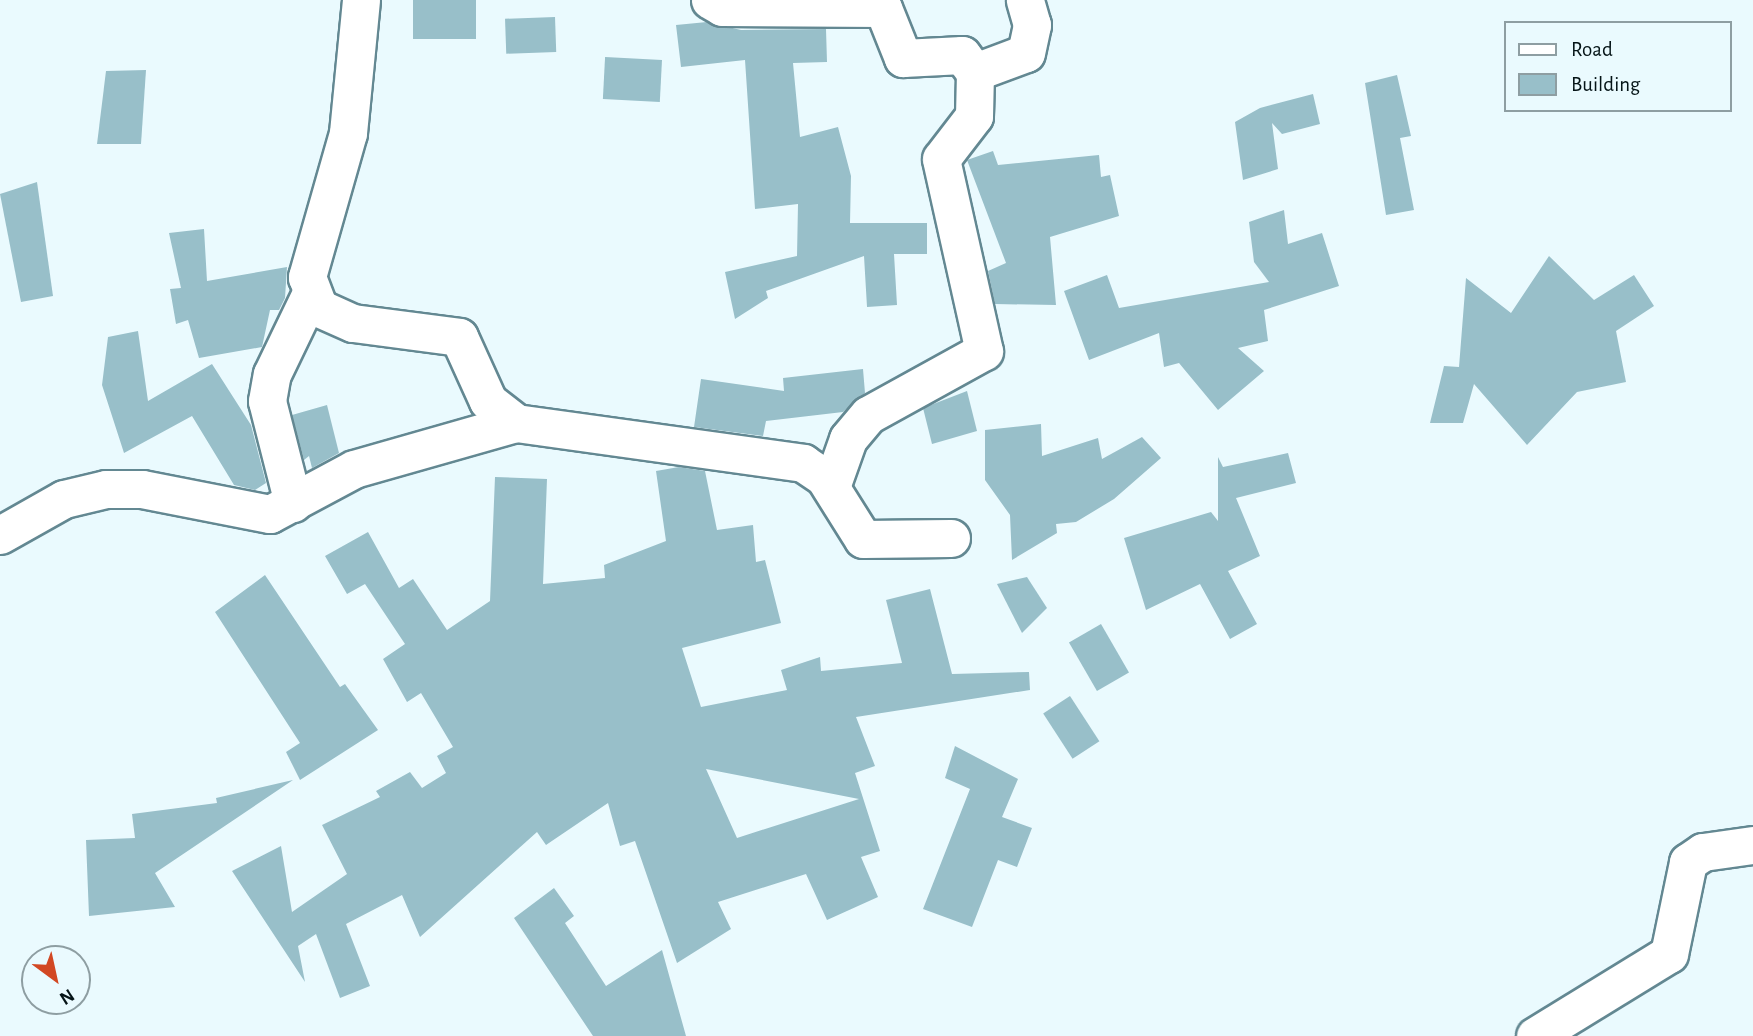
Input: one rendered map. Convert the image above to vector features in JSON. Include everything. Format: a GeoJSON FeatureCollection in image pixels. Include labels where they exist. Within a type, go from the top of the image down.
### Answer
{"type":"FeatureCollection","features":[{"type":"Feature","properties":{"kind":"street"},"geometry":{"type":"LineString","coordinates":[[292,503],[267,401],[272,374],[310,295],[307,277],[348,132],[360,0]]}},
{"type":"Feature","properties":{"kind":"street"},"geometry":{"type":"LineString","coordinates":[[710,0],[722,7],[883,8],[903,58],[962,55],[975,72],[974,116],[941,159],[984,351],[862,420],[831,487]]}},
{"type":"Feature","properties":{"kind":"street"},"geometry":{"type":"LineString","coordinates":[[975,72],[1026,52],[1032,25],[1025,0]]}},
{"type":"Feature","properties":{"kind":"street"},"geometry":{"type":"LineString","coordinates":[[310,295],[334,318],[459,337],[488,401],[516,422]]}},
{"type":"Feature","properties":{"kind":"street"},"geometry":{"type":"LineString","coordinates":[[0,535],[64,499],[106,489],[142,489],[270,514],[354,469],[516,422],[803,463],[831,487],[863,540],[951,538]]}},
{"type":"Feature","properties":{"kind":"street"},"geometry":{"type":"LineString","coordinates":[[1535,1036],[1670,954],[1688,862],[1703,852],[1753,845]]}},
{"type":"Feature","properties":{"kind":"building"},"geometry":{"type":"Polygon","coordinates":[[[413,0],[476,0],[476,39],[413,39],[413,0]]]}},
{"type":"Feature","properties":{"kind":"building"},"geometry":{"type":"Polygon","coordinates":[[[555,17],[556,52],[506,54],[505,19],[555,17]]]}},
{"type":"Feature","properties":{"kind":"building"},"geometry":{"type":"Polygon","coordinates":[[[707,22],[741,30],[826,29],[827,62],[793,63],[800,137],[838,127],[851,176],[850,223],[927,223],[927,254],[894,254],[897,305],[867,307],[864,256],[766,291],[768,298],[735,319],[725,272],[797,256],[798,204],[755,209],[745,60],[681,67],[676,25],[707,22]]]}},
{"type":"Feature","properties":{"kind":"building"},"geometry":{"type":"Polygon","coordinates":[[[605,57],[662,60],[660,102],[603,99],[605,57]]]}},
{"type":"Feature","properties":{"kind":"building"},"geometry":{"type":"Polygon","coordinates":[[[146,70],[141,144],[97,144],[106,71],[146,70]]]}},
{"type":"Feature","properties":{"kind":"building"},"geometry":{"type":"Polygon","coordinates":[[[1397,75],[1411,136],[1400,138],[1414,210],[1386,215],[1365,83],[1397,75]]]}},
{"type":"Feature","properties":{"kind":"building"},"geometry":{"type":"Polygon","coordinates":[[[1313,94],[1320,124],[1282,134],[1272,123],[1278,169],[1243,180],[1235,122],[1260,108],[1313,94]]]}},
{"type":"Feature","properties":{"kind":"building"},"geometry":{"type":"Polygon","coordinates":[[[993,151],[998,165],[1099,155],[1101,177],[1110,175],[1119,216],[1050,237],[1056,305],[995,304],[988,271],[1006,263],[967,160],[993,151]]]}},
{"type":"Feature","properties":{"kind":"building"},"geometry":{"type":"Polygon","coordinates":[[[37,182],[53,296],[21,302],[0,194],[37,182]]]}},
{"type":"Feature","properties":{"kind":"building"},"geometry":{"type":"Polygon","coordinates":[[[1284,210],[1288,244],[1322,233],[1339,286],[1264,310],[1268,341],[1238,348],[1264,371],[1218,410],[1179,363],[1164,367],[1159,333],[1089,360],[1064,291],[1107,275],[1119,308],[1269,282],[1254,262],[1249,222],[1284,210]]]}},
{"type":"Feature","properties":{"kind":"building"},"geometry":{"type":"Polygon","coordinates":[[[204,229],[207,281],[287,267],[285,298],[279,310],[270,310],[262,347],[199,358],[188,320],[176,324],[170,289],[181,288],[169,233],[204,229]]]}},
{"type":"Feature","properties":{"kind":"building"},"geometry":{"type":"Polygon","coordinates":[[[1549,256],[1594,300],[1634,275],[1654,306],[1616,331],[1626,382],[1577,392],[1527,445],[1474,384],[1463,423],[1430,423],[1444,366],[1459,367],[1466,278],[1511,313],[1549,256]]]}},
{"type":"Feature","properties":{"kind":"building"},"geometry":{"type":"Polygon","coordinates":[[[138,331],[148,401],[212,364],[251,425],[266,483],[255,490],[234,485],[192,416],[124,453],[102,385],[108,337],[138,331]]]}},
{"type":"Feature","properties":{"kind":"building"},"geometry":{"type":"Polygon","coordinates":[[[863,369],[865,393],[843,412],[766,421],[763,436],[694,427],[701,379],[784,391],[783,378],[863,369]]]}},
{"type":"Feature","properties":{"kind":"building"},"geometry":{"type":"Polygon","coordinates":[[[967,391],[977,431],[932,444],[923,408],[967,391]]]}},
{"type":"Feature","properties":{"kind":"building"},"geometry":{"type":"Polygon","coordinates":[[[327,405],[339,453],[312,468],[309,456],[304,460],[292,415],[327,405]]]}},
{"type":"Feature","properties":{"kind":"building"},"geometry":{"type":"Polygon","coordinates":[[[1041,424],[1042,456],[1098,438],[1102,459],[1142,437],[1161,458],[1114,499],[1076,522],[1056,524],[1057,533],[1012,560],[1010,515],[985,480],[985,430],[1041,424]]]}},
{"type":"Feature","properties":{"kind":"building"},"geometry":{"type":"Polygon","coordinates":[[[1288,453],[1296,483],[1236,498],[1260,556],[1228,571],[1257,624],[1230,639],[1200,584],[1146,610],[1124,538],[1211,512],[1218,521],[1218,457],[1223,467],[1288,453]]]}},
{"type":"Feature","properties":{"kind":"building"},"geometry":{"type":"Polygon","coordinates":[[[679,467],[705,471],[717,530],[753,525],[756,562],[765,560],[781,623],[682,648],[701,707],[787,690],[781,670],[820,657],[821,671],[902,663],[886,600],[930,589],[952,674],[1029,672],[1030,690],[856,717],[875,766],[855,773],[880,851],[861,857],[878,897],[827,920],[806,874],[718,902],[731,929],[677,963],[635,841],[620,846],[608,803],[546,845],[537,832],[420,937],[402,895],[346,924],[370,986],[340,998],[316,934],[298,946],[305,982],[232,871],[281,846],[292,912],[347,874],[322,825],[380,797],[376,791],[410,772],[422,788],[446,773],[437,756],[453,747],[421,693],[407,702],[383,659],[405,644],[365,584],[347,594],[325,556],[368,532],[399,588],[413,579],[447,630],[490,601],[495,477],[547,479],[543,584],[605,578],[604,565],[666,541],[656,471],[679,467]],[[706,769],[737,838],[859,799],[706,769]]]}},
{"type":"Feature","properties":{"kind":"building"},"geometry":{"type":"Polygon","coordinates":[[[265,575],[340,687],[345,684],[378,730],[300,780],[286,752],[300,743],[215,612],[265,575]]]}},
{"type":"Feature","properties":{"kind":"building"},"geometry":{"type":"Polygon","coordinates":[[[1027,577],[1047,608],[1022,633],[997,584],[1027,577]]]}},
{"type":"Feature","properties":{"kind":"building"},"geometry":{"type":"Polygon","coordinates":[[[1101,624],[1129,672],[1097,691],[1069,642],[1101,624]]]}},
{"type":"Feature","properties":{"kind":"building"},"geometry":{"type":"Polygon","coordinates":[[[1070,696],[1099,741],[1073,759],[1043,713],[1070,696]]]}},
{"type":"Feature","properties":{"kind":"building"},"geometry":{"type":"Polygon","coordinates":[[[955,746],[1018,779],[1002,817],[1032,828],[1017,867],[998,860],[972,927],[923,909],[970,789],[945,778],[955,746]]]}},
{"type":"Feature","properties":{"kind":"building"},"geometry":{"type":"Polygon","coordinates":[[[293,780],[155,873],[175,907],[89,916],[86,840],[135,838],[132,814],[217,803],[216,798],[293,780]]]}},
{"type":"Feature","properties":{"kind":"building"},"geometry":{"type":"Polygon","coordinates":[[[554,888],[574,916],[565,923],[606,986],[662,950],[686,1036],[593,1036],[514,918],[554,888]]]}}]}
